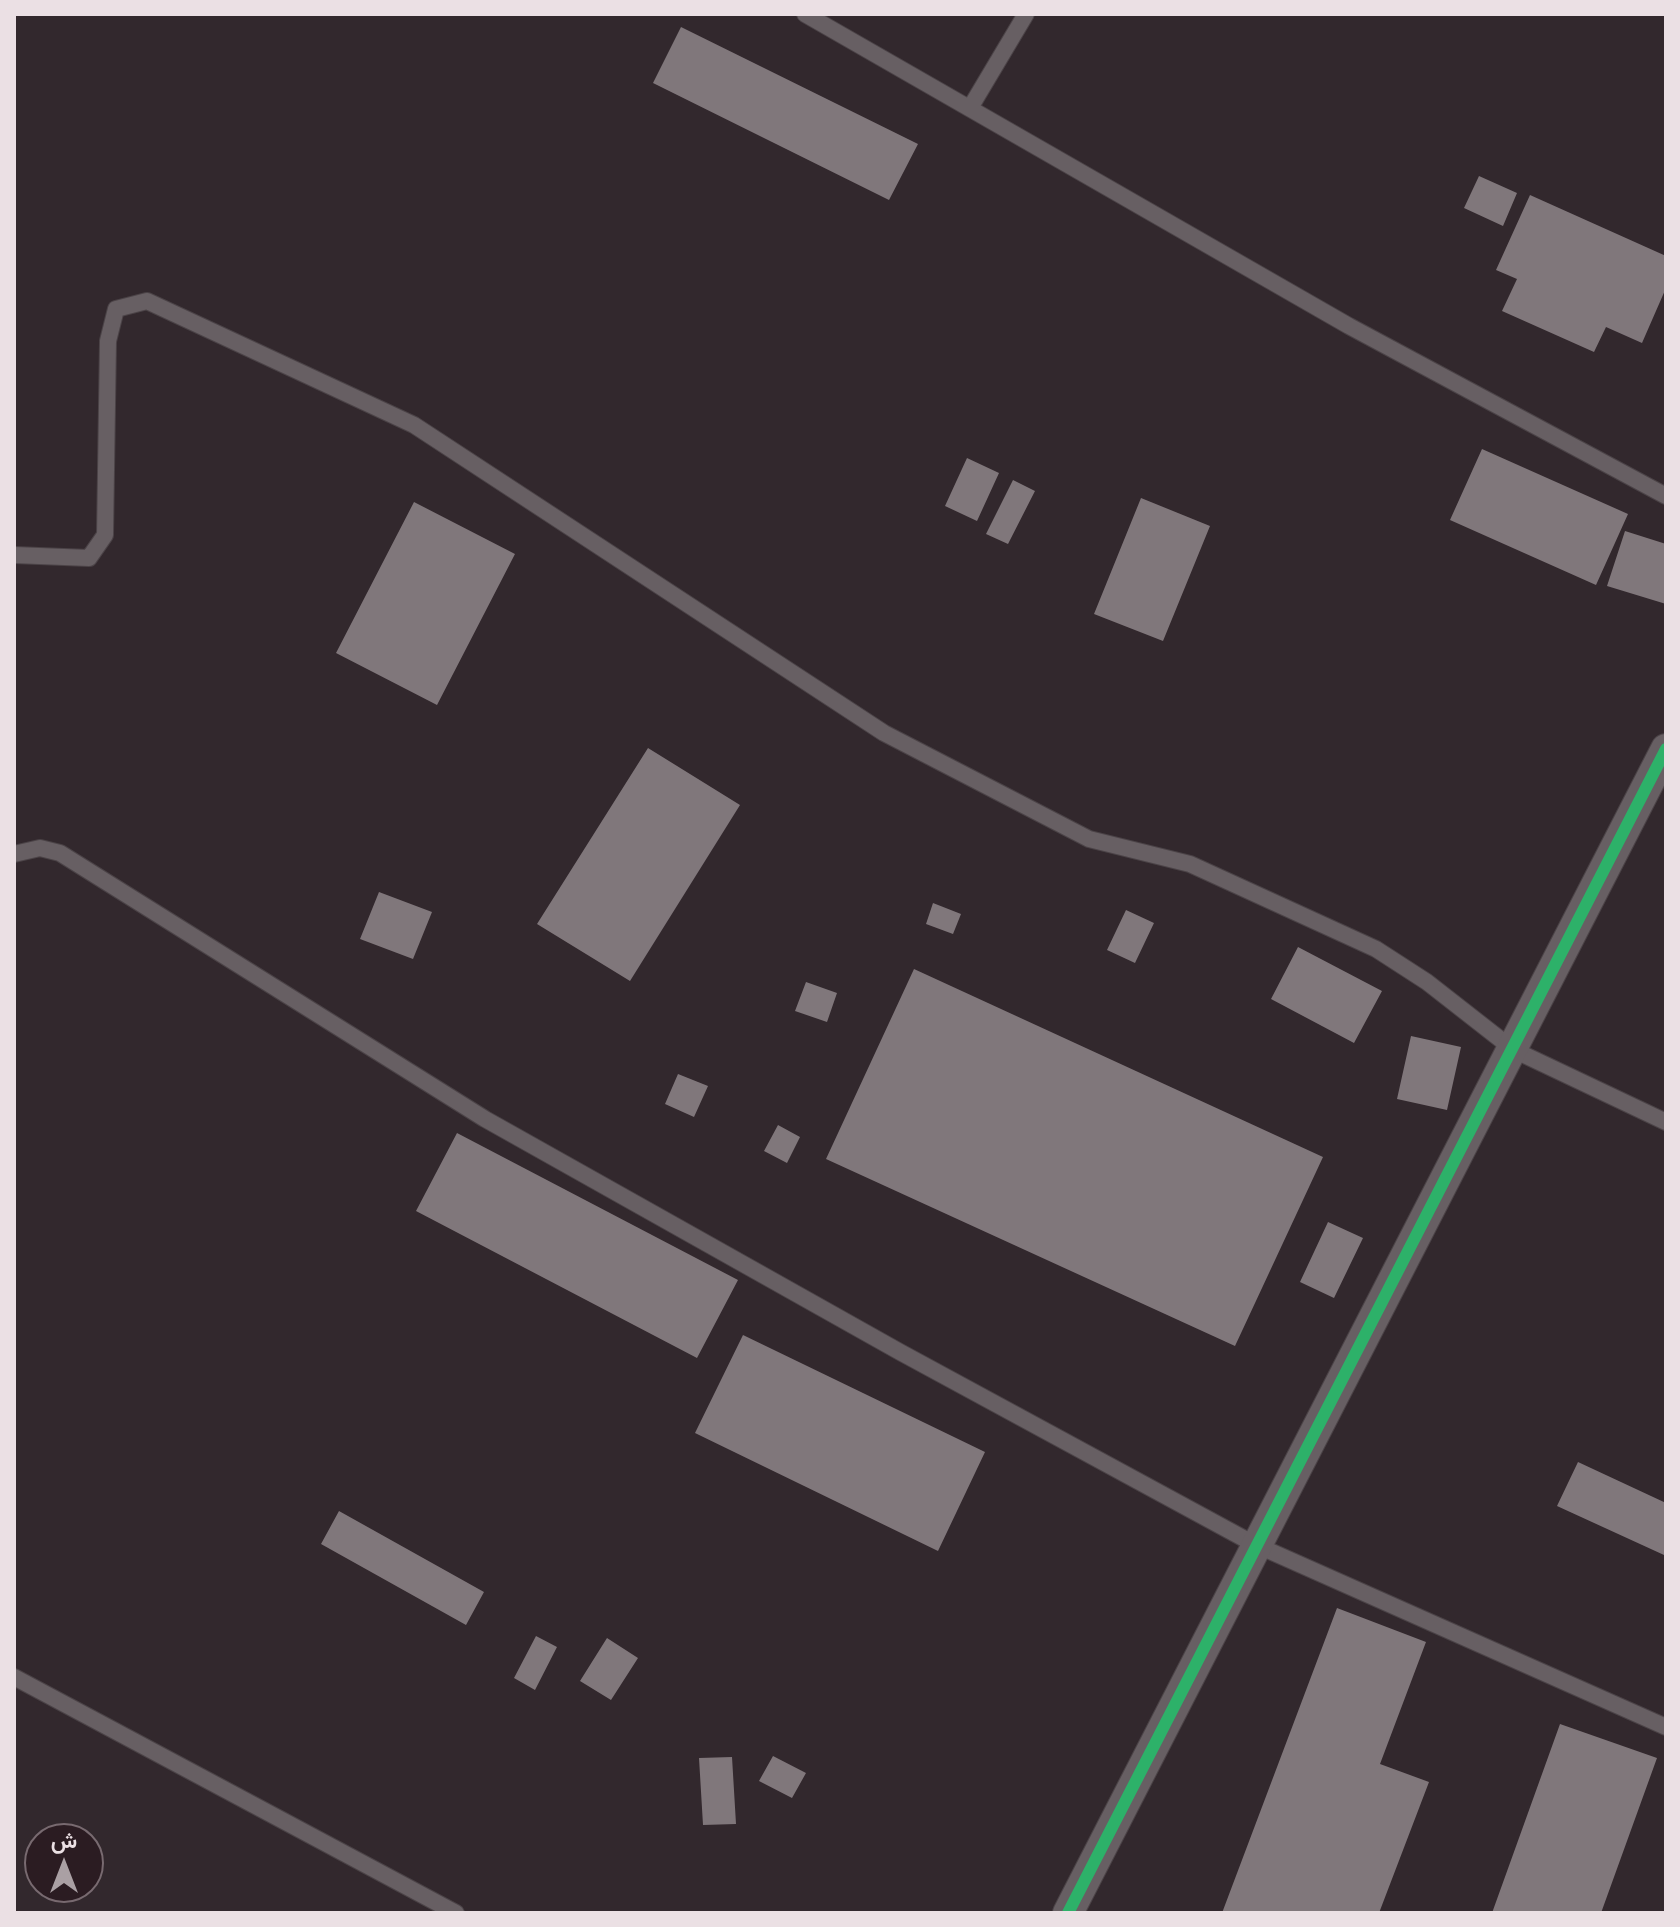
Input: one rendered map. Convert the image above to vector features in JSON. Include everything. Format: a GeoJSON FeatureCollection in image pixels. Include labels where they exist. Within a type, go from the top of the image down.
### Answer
{"type":"FeatureCollection","features":[{"type":"Feature","properties":{"kind":"street"},"geometry":{"type":"LineString","coordinates":[[1068,1913],[1254,1544],[1514,1050],[1666,749]]}},
{"type":"Feature","properties":{"kind":"lane"},"geometry":{"type":"LineString","coordinates":[[805,14],[1349,326],[1666,496]]}},
{"type":"Feature","properties":{"kind":"lane"},"geometry":{"type":"LineString","coordinates":[[970,108],[1026,14]]}},
{"type":"Feature","properties":{"kind":"lane"},"geometry":{"type":"LineString","coordinates":[[14,555],[89,558],[105,535],[108,341],[116,309],[147,301],[414,425],[884,733],[1089,839],[1190,864],[1376,949],[1427,982],[1514,1050],[1666,1122]]}},
{"type":"Feature","properties":{"kind":"lane"},"geometry":{"type":"LineString","coordinates":[[14,854],[40,848],[60,853],[485,1119],[900,1352],[1254,1544],[1666,1727]]}},
{"type":"Feature","properties":{"kind":"lane"},"geometry":{"type":"LineString","coordinates":[[14,1677],[456,1913]]}},
{"type":"Feature","properties":{"kind":"building"},"geometry":{"type":"Polygon","coordinates":[[[681,27],[918,144],[889,200],[653,83],[681,27]]]}},
{"type":"Feature","properties":{"kind":"building"},"geometry":{"type":"Polygon","coordinates":[[[1479,176],[1517,193],[1503,226],[1464,208],[1479,176]]]}},
{"type":"Feature","properties":{"kind":"building"},"geometry":{"type":"Polygon","coordinates":[[[1530,195],[1666,256],[1666,288],[1642,343],[1606,327],[1594,352],[1502,311],[1517,279],[1496,270],[1530,195]]]}},
{"type":"Feature","properties":{"kind":"building"},"geometry":{"type":"Polygon","coordinates":[[[1482,449],[1628,514],[1596,585],[1450,520],[1482,449]]]}},
{"type":"Feature","properties":{"kind":"building"},"geometry":{"type":"Polygon","coordinates":[[[967,458],[999,473],[977,521],[945,506],[967,458]]]}},
{"type":"Feature","properties":{"kind":"building"},"geometry":{"type":"Polygon","coordinates":[[[1013,480],[1035,491],[1008,544],[986,534],[1013,480]]]}},
{"type":"Feature","properties":{"kind":"building"},"geometry":{"type":"Polygon","coordinates":[[[1141,498],[1210,526],[1163,641],[1094,614],[1141,498]]]}},
{"type":"Feature","properties":{"kind":"building"},"geometry":{"type":"Polygon","coordinates":[[[414,502],[515,554],[437,705],[336,653],[414,502]]]}},
{"type":"Feature","properties":{"kind":"building"},"geometry":{"type":"Polygon","coordinates":[[[1625,531],[1666,544],[1666,604],[1607,586],[1625,531]]]}},
{"type":"Feature","properties":{"kind":"building"},"geometry":{"type":"Polygon","coordinates":[[[648,748],[740,805],[630,981],[537,924],[648,748]]]}},
{"type":"Feature","properties":{"kind":"building"},"geometry":{"type":"Polygon","coordinates":[[[379,892],[432,912],[413,959],[360,939],[379,892]]]}},
{"type":"Feature","properties":{"kind":"building"},"geometry":{"type":"Polygon","coordinates":[[[933,903],[961,914],[953,934],[926,924],[933,903]]]}},
{"type":"Feature","properties":{"kind":"building"},"geometry":{"type":"Polygon","coordinates":[[[1126,910],[1154,923],[1135,963],[1107,950],[1126,910]]]}},
{"type":"Feature","properties":{"kind":"building"},"geometry":{"type":"Polygon","coordinates":[[[1298,947],[1382,991],[1354,1043],[1271,999],[1298,947]]]}},
{"type":"Feature","properties":{"kind":"building"},"geometry":{"type":"Polygon","coordinates":[[[914,969],[1323,1157],[1235,1346],[826,1159],[914,969]]]}},
{"type":"Feature","properties":{"kind":"building"},"geometry":{"type":"Polygon","coordinates":[[[806,982],[837,993],[827,1022],[795,1011],[806,982]]]}},
{"type":"Feature","properties":{"kind":"building"},"geometry":{"type":"Polygon","coordinates":[[[1411,1036],[1461,1047],[1447,1110],[1397,1099],[1411,1036]]]}},
{"type":"Feature","properties":{"kind":"building"},"geometry":{"type":"Polygon","coordinates":[[[678,1074],[708,1086],[694,1117],[665,1104],[678,1074]]]}},
{"type":"Feature","properties":{"kind":"building"},"geometry":{"type":"Polygon","coordinates":[[[778,1125],[800,1137],[787,1163],[764,1151],[778,1125]]]}},
{"type":"Feature","properties":{"kind":"building"},"geometry":{"type":"Polygon","coordinates":[[[457,1133],[738,1280],[697,1358],[416,1211],[457,1133]]]}},
{"type":"Feature","properties":{"kind":"building"},"geometry":{"type":"Polygon","coordinates":[[[1328,1222],[1363,1238],[1334,1298],[1300,1282],[1328,1222]]]}},
{"type":"Feature","properties":{"kind":"building"},"geometry":{"type":"Polygon","coordinates":[[[743,1335],[985,1452],[938,1551],[695,1433],[743,1335]]]}},
{"type":"Feature","properties":{"kind":"building"},"geometry":{"type":"Polygon","coordinates":[[[1578,1462],[1666,1503],[1664,1555],[1557,1506],[1578,1462]]]}},
{"type":"Feature","properties":{"kind":"building"},"geometry":{"type":"Polygon","coordinates":[[[339,1511],[484,1592],[466,1625],[321,1544],[339,1511]]]}},
{"type":"Feature","properties":{"kind":"building"},"geometry":{"type":"Polygon","coordinates":[[[1337,1608],[1426,1642],[1380,1764],[1429,1782],[1379,1913],[1222,1913],[1337,1608]]]}},
{"type":"Feature","properties":{"kind":"building"},"geometry":{"type":"Polygon","coordinates":[[[536,1636],[557,1647],[535,1690],[514,1678],[536,1636]]]}},
{"type":"Feature","properties":{"kind":"building"},"geometry":{"type":"Polygon","coordinates":[[[607,1638],[638,1658],[611,1700],[580,1681],[607,1638]]]}},
{"type":"Feature","properties":{"kind":"building"},"geometry":{"type":"Polygon","coordinates":[[[1560,1724],[1657,1758],[1601,1913],[1492,1913],[1560,1724]]]}},
{"type":"Feature","properties":{"kind":"building"},"geometry":{"type":"Polygon","coordinates":[[[773,1756],[806,1773],[792,1798],[759,1781],[773,1756]]]}},
{"type":"Feature","properties":{"kind":"building"},"geometry":{"type":"Polygon","coordinates":[[[732,1757],[736,1824],[703,1825],[699,1758],[732,1757]]]}},
{"type":"Feature","properties":{"kind":"cycle path"},"geometry":{"type":"LineString","coordinates":[[1068,1913],[1666,749]]}}]}
